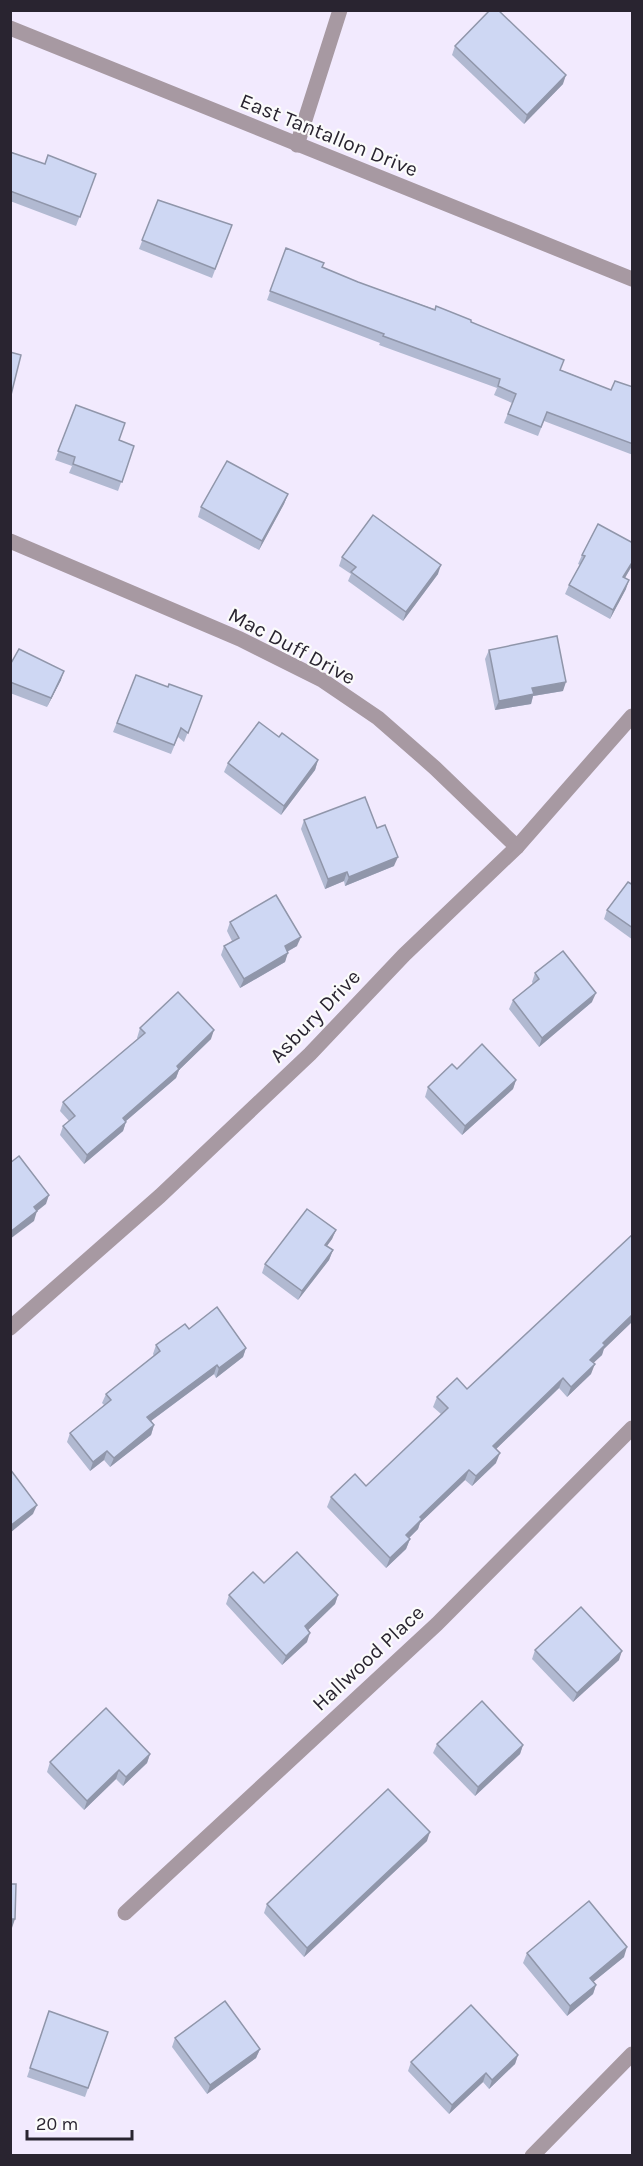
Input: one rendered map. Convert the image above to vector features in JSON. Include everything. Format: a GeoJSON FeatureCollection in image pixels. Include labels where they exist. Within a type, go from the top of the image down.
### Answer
{"type":"FeatureCollection","features":[{"type":"Feature","properties":{"kind":"street"},"geometry":{"type":"LineString","coordinates":[[297,145],[340,10]]}},
{"type":"Feature","properties":{"kind":"street","name":"East Tantallon Drive"},"geometry":{"type":"LineString","coordinates":[[10,28],[633,279]]}},
{"type":"Feature","properties":{"kind":"street","name":"Mac Duff Drive"},"geometry":{"type":"LineString","coordinates":[[10,540],[240,639],[322,681],[378,718],[435,768],[517,847]]}},
{"type":"Feature","properties":{"kind":"street","name":"Asbury Drive"},"geometry":{"type":"LineString","coordinates":[[10,1329],[160,1196],[310,1054],[404,955],[517,847],[633,716]]}},
{"type":"Feature","properties":{"kind":"street","name":"Hallwood Place"},"geometry":{"type":"LineString","coordinates":[[125,1913],[436,1624],[633,1428]]}},
{"type":"Feature","properties":{"kind":"street"},"geometry":{"type":"LineString","coordinates":[[532,2156],[633,2054]]}},
{"type":"Feature","properties":{"kind":"building"},"geometry":{"type":"Polygon","coordinates":[[[490,10],[498,10],[566,75],[527,115],[455,46],[490,10]]]}},
{"type":"Feature","properties":{"kind":"building"},"geometry":{"type":"Polygon","coordinates":[[[10,152],[45,164],[48,155],[96,174],[80,217],[10,191],[10,152]]]}},
{"type":"Feature","properties":{"kind":"building"},"geometry":{"type":"Polygon","coordinates":[[[158,200],[232,225],[215,269],[142,240],[158,200]]]}},
{"type":"Feature","properties":{"kind":"building"},"geometry":{"type":"Polygon","coordinates":[[[286,248],[324,263],[322,267],[358,282],[435,310],[436,306],[564,360],[560,370],[611,390],[615,381],[633,387],[633,444],[547,412],[541,427],[508,414],[516,394],[498,386],[500,379],[270,291],[286,248]]]}},
{"type":"Feature","properties":{"kind":"building"},"geometry":{"type":"Polygon","coordinates":[[[10,352],[21,355],[10,399],[10,352]]]}},
{"type":"Feature","properties":{"kind":"building"},"geometry":{"type":"Polygon","coordinates":[[[76,405],[125,423],[119,440],[134,446],[122,482],[73,464],[75,457],[58,451],[76,405]]]}},
{"type":"Feature","properties":{"kind":"building"},"geometry":{"type":"Polygon","coordinates":[[[227,461],[288,494],[262,541],[201,507],[227,461]]]}},
{"type":"Feature","properties":{"kind":"building"},"geometry":{"type":"Polygon","coordinates":[[[373,515],[441,565],[406,612],[351,572],[356,567],[342,557],[373,515]]]}},
{"type":"Feature","properties":{"kind":"building"},"geometry":{"type":"Polygon","coordinates":[[[598,524],[633,543],[633,561],[623,577],[629,580],[613,610],[569,585],[585,556],[582,555],[598,524]]]}},
{"type":"Feature","properties":{"kind":"building"},"geometry":{"type":"Polygon","coordinates":[[[557,636],[566,682],[532,688],[534,694],[499,701],[489,650],[557,636]]]}},
{"type":"Feature","properties":{"kind":"building"},"geometry":{"type":"Polygon","coordinates":[[[19,649],[64,671],[51,698],[10,682],[10,665],[19,649]]]}},
{"type":"Feature","properties":{"kind":"building"},"geometry":{"type":"Polygon","coordinates":[[[136,675],[202,696],[188,733],[181,728],[174,745],[117,723],[136,675]]]}},
{"type":"Feature","properties":{"kind":"building"},"geometry":{"type":"Polygon","coordinates":[[[259,722],[279,737],[282,733],[318,760],[284,806],[228,763],[259,722]]]}},
{"type":"Feature","properties":{"kind":"building"},"geometry":{"type":"Polygon","coordinates":[[[365,797],[377,828],[385,825],[398,857],[349,877],[347,872],[328,879],[304,820],[365,797]]]}},
{"type":"Feature","properties":{"kind":"building"},"geometry":{"type":"Polygon","coordinates":[[[628,882],[633,885],[633,928],[607,910],[628,882]]]}},
{"type":"Feature","properties":{"kind":"building"},"geometry":{"type":"Polygon","coordinates":[[[276,895],[301,937],[285,946],[288,953],[244,979],[224,946],[239,938],[230,922],[276,895]]]}},
{"type":"Feature","properties":{"kind":"building"},"geometry":{"type":"Polygon","coordinates":[[[563,951],[596,993],[542,1038],[513,1000],[539,979],[535,973],[563,951]]]}},
{"type":"Feature","properties":{"kind":"building"},"geometry":{"type":"Polygon","coordinates":[[[178,992],[214,1030],[177,1066],[179,1069],[123,1118],[126,1122],[87,1155],[63,1126],[75,1116],[63,1102],[145,1033],[140,1028],[178,992]]]}},
{"type":"Feature","properties":{"kind":"building"},"geometry":{"type":"Polygon","coordinates":[[[482,1044],[516,1080],[465,1126],[428,1087],[452,1064],[457,1069],[482,1044]]]}},
{"type":"Feature","properties":{"kind":"building"},"geometry":{"type":"Polygon","coordinates":[[[19,1156],[49,1195],[34,1207],[37,1211],[10,1232],[10,1163],[19,1156]]]}},
{"type":"Feature","properties":{"kind":"building"},"geometry":{"type":"Polygon","coordinates":[[[307,1209],[336,1230],[325,1245],[333,1250],[302,1291],[265,1264],[307,1209]]]}},
{"type":"Feature","properties":{"kind":"building"},"geometry":{"type":"Polygon","coordinates":[[[633,1234],[633,1314],[603,1343],[605,1345],[590,1360],[595,1364],[571,1387],[563,1378],[493,1446],[500,1453],[476,1476],[469,1470],[420,1517],[422,1519],[406,1535],[410,1539],[390,1558],[331,1497],[355,1474],[366,1486],[448,1408],[437,1397],[457,1378],[467,1389],[633,1234]]]}},
{"type":"Feature","properties":{"kind":"building"},"geometry":{"type":"Polygon","coordinates":[[[217,1307],[246,1348],[219,1368],[217,1365],[147,1417],[154,1425],[114,1458],[107,1451],[93,1462],[70,1433],[111,1400],[106,1394],[160,1351],[156,1345],[185,1324],[189,1329],[217,1307]]]}},
{"type":"Feature","properties":{"kind":"building"},"geometry":{"type":"Polygon","coordinates":[[[10,1469],[37,1505],[10,1526],[10,1469]]]}},
{"type":"Feature","properties":{"kind":"building"},"geometry":{"type":"Polygon","coordinates":[[[297,1552],[338,1595],[305,1626],[310,1633],[286,1656],[229,1595],[253,1572],[264,1583],[297,1552]]]}},
{"type":"Feature","properties":{"kind":"building"},"geometry":{"type":"Polygon","coordinates":[[[581,1607],[622,1651],[577,1693],[535,1650],[581,1607]]]}},
{"type":"Feature","properties":{"kind":"building"},"geometry":{"type":"Polygon","coordinates":[[[482,1701],[523,1745],[478,1787],[437,1744],[482,1701]]]}},
{"type":"Feature","properties":{"kind":"building"},"geometry":{"type":"Polygon","coordinates":[[[106,1708],[150,1754],[126,1777],[119,1770],[87,1801],[50,1762],[106,1708]]]}},
{"type":"Feature","properties":{"kind":"building"},"geometry":{"type":"Polygon","coordinates":[[[388,1789],[430,1832],[307,1948],[267,1904],[388,1789]]]}},
{"type":"Feature","properties":{"kind":"building"},"geometry":{"type":"Polygon","coordinates":[[[10,1884],[16,1884],[15,1919],[10,1919],[10,1884]]]}},
{"type":"Feature","properties":{"kind":"building"},"geometry":{"type":"Polygon","coordinates":[[[589,1901],[627,1947],[590,1978],[596,1985],[570,2006],[527,1953],[589,1901]]]}},
{"type":"Feature","properties":{"kind":"building"},"geometry":{"type":"Polygon","coordinates":[[[225,2001],[260,2049],[210,2085],[175,2038],[225,2001]]]}},
{"type":"Feature","properties":{"kind":"building"},"geometry":{"type":"Polygon","coordinates":[[[471,2005],[518,2055],[492,2080],[486,2073],[452,2105],[411,2062],[471,2005]]]}},
{"type":"Feature","properties":{"kind":"building"},"geometry":{"type":"Polygon","coordinates":[[[49,2011],[108,2032],[88,2088],[30,2068],[49,2011]]]}}]}
